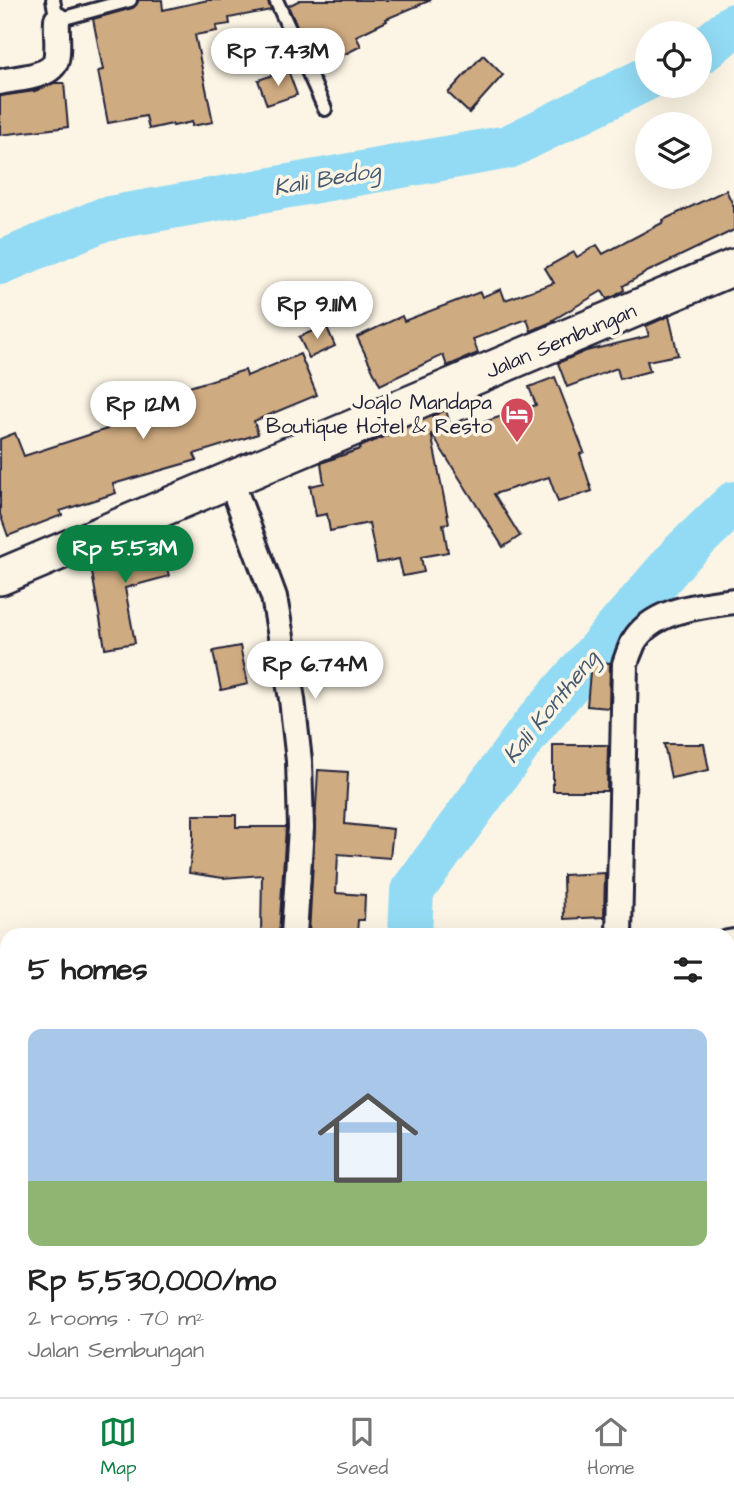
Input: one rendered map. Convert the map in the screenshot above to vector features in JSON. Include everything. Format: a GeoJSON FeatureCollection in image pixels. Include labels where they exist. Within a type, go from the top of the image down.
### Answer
{"type":"FeatureCollection","features":[{"type":"Feature","properties":{"kind":"street"},"geometry":{"type":"LineString","coordinates":[[0,82],[44,73],[51,68],[55,61],[55,10]]}},
{"type":"Feature","properties":{"kind":"street","name":"Jalan Sembungan"},"geometry":{"type":"LineString","coordinates":[[0,577],[734,267]]}},
{"type":"Feature","properties":{"kind":"street"},"geometry":{"type":"LineString","coordinates":[[232,481],[274,597],[292,699],[299,761],[301,828],[294,928]]}},
{"type":"Feature","properties":{"kind":"street"},"geometry":{"type":"LineString","coordinates":[[620,928],[625,664],[634,641],[651,624],[685,609],[734,601]]}},
{"type":"Feature","properties":{"kind":"lane"},"geometry":{"type":"LineString","coordinates":[[55,10],[130,0]]}},
{"type":"Feature","properties":{"kind":"lane"},"geometry":{"type":"LineString","coordinates":[[276,0],[325,109]]}},
{"type":"Feature","properties":{"kind":"building"},"geometry":{"type":"Polygon","coordinates":[[[139,0],[162,0],[163,10],[208,0],[267,0],[271,10],[229,18],[230,24],[216,26],[217,31],[195,35],[213,122],[192,126],[192,122],[172,124],[149,129],[146,116],[108,123],[98,71],[103,70],[93,19],[133,8],[139,0]]]}},
{"type":"Feature","properties":{"kind":"building"},"geometry":{"type":"Polygon","coordinates":[[[300,0],[431,0],[386,19],[387,21],[356,36],[361,46],[339,57],[337,52],[314,63],[288,6],[300,0]]]}},
{"type":"Feature","properties":{"kind":"building"},"geometry":{"type":"Polygon","coordinates":[[[483,55],[503,75],[469,113],[448,93],[483,55]]]}},
{"type":"Feature","properties":{"kind":"building"},"geometry":{"type":"Polygon","coordinates":[[[288,70],[297,95],[267,105],[258,80],[288,70]]]}},
{"type":"Feature","properties":{"kind":"building"},"geometry":{"type":"Polygon","coordinates":[[[54,83],[64,83],[68,127],[0,135],[0,96],[35,91],[54,83]]]}},
{"type":"Feature","properties":{"kind":"building"},"geometry":{"type":"Polygon","coordinates":[[[726,190],[734,207],[734,230],[649,271],[623,286],[624,290],[615,296],[607,299],[602,291],[554,321],[531,331],[527,319],[473,339],[478,353],[447,366],[443,355],[380,385],[357,337],[402,316],[404,321],[480,292],[482,297],[501,289],[505,300],[554,283],[545,268],[574,252],[577,257],[597,245],[603,254],[664,222],[663,220],[726,190]]]}},
{"type":"Feature","properties":{"kind":"building"},"geometry":{"type":"Polygon","coordinates":[[[669,316],[678,355],[647,361],[650,371],[620,379],[617,368],[567,387],[558,363],[586,351],[649,336],[646,326],[669,316]]]}},
{"type":"Feature","properties":{"kind":"building"},"geometry":{"type":"Polygon","coordinates":[[[326,325],[335,346],[309,358],[299,337],[326,325]]]}},
{"type":"Feature","properties":{"kind":"building"},"geometry":{"type":"Polygon","coordinates":[[[300,354],[317,395],[254,421],[258,434],[194,454],[197,460],[113,484],[116,493],[60,511],[62,515],[8,536],[0,514],[0,439],[15,433],[24,456],[107,429],[102,413],[149,399],[147,393],[174,385],[176,391],[245,370],[247,376],[300,354]]]}},
{"type":"Feature","properties":{"kind":"building"},"geometry":{"type":"Polygon","coordinates":[[[555,377],[584,452],[580,454],[592,491],[558,502],[549,477],[494,494],[520,536],[503,547],[431,433],[449,523],[443,524],[448,552],[421,557],[424,572],[403,576],[399,559],[377,563],[369,523],[330,531],[327,514],[316,516],[310,486],[324,483],[321,463],[360,449],[446,410],[450,424],[475,416],[478,424],[536,405],[529,387],[555,377]]]}},
{"type":"Feature","properties":{"kind":"building"},"geometry":{"type":"Polygon","coordinates":[[[158,533],[169,576],[125,588],[135,643],[105,648],[90,561],[158,533]]]}},
{"type":"Feature","properties":{"kind":"building"},"geometry":{"type":"Polygon","coordinates":[[[240,646],[248,684],[221,690],[213,651],[240,646]]]}},
{"type":"Feature","properties":{"kind":"building"},"geometry":{"type":"Polygon","coordinates":[[[591,661],[610,663],[609,708],[587,706],[591,661]]]}},
{"type":"Feature","properties":{"kind":"building"},"geometry":{"type":"Polygon","coordinates":[[[664,744],[704,744],[709,770],[671,778],[664,744]]]}},
{"type":"Feature","properties":{"kind":"building"},"geometry":{"type":"Polygon","coordinates":[[[553,745],[608,745],[607,791],[553,791],[553,745]]]}},
{"type":"Feature","properties":{"kind":"building"},"geometry":{"type":"Polygon","coordinates":[[[318,770],[348,772],[345,824],[393,829],[390,858],[338,854],[336,893],[365,895],[364,920],[358,920],[357,928],[309,928],[318,770]]]}},
{"type":"Feature","properties":{"kind":"building"},"geometry":{"type":"Polygon","coordinates":[[[193,815],[236,815],[236,827],[286,827],[279,928],[261,928],[262,875],[223,878],[189,873],[193,815]]]}},
{"type":"Feature","properties":{"kind":"building"},"geometry":{"type":"Polygon","coordinates":[[[605,873],[604,917],[564,919],[563,875],[605,873]]]}},
{"type":"Feature","properties":{"kind":"waterway","name":"Kali Bedog"},"geometry":{"type":"LineString","coordinates":[[712,43],[734,25]]}},
{"type":"Feature","properties":{"kind":"waterway","name":"Kali Bedog"},"geometry":{"type":"LineString","coordinates":[[0,263],[104,219],[508,147],[635,84]]}},
{"type":"Feature","properties":{"kind":"waterway","name":"Kali Kontheng"},"geometry":{"type":"LineString","coordinates":[[410,928],[412,891],[533,726],[680,555],[734,503]]}},
{"type":"Feature","properties":{"kind":"place","name":"Joglo Mandapa Boutique Hotel & Resto"},"geometry":{"type":"Point","coordinates":[517,444]}}]}
